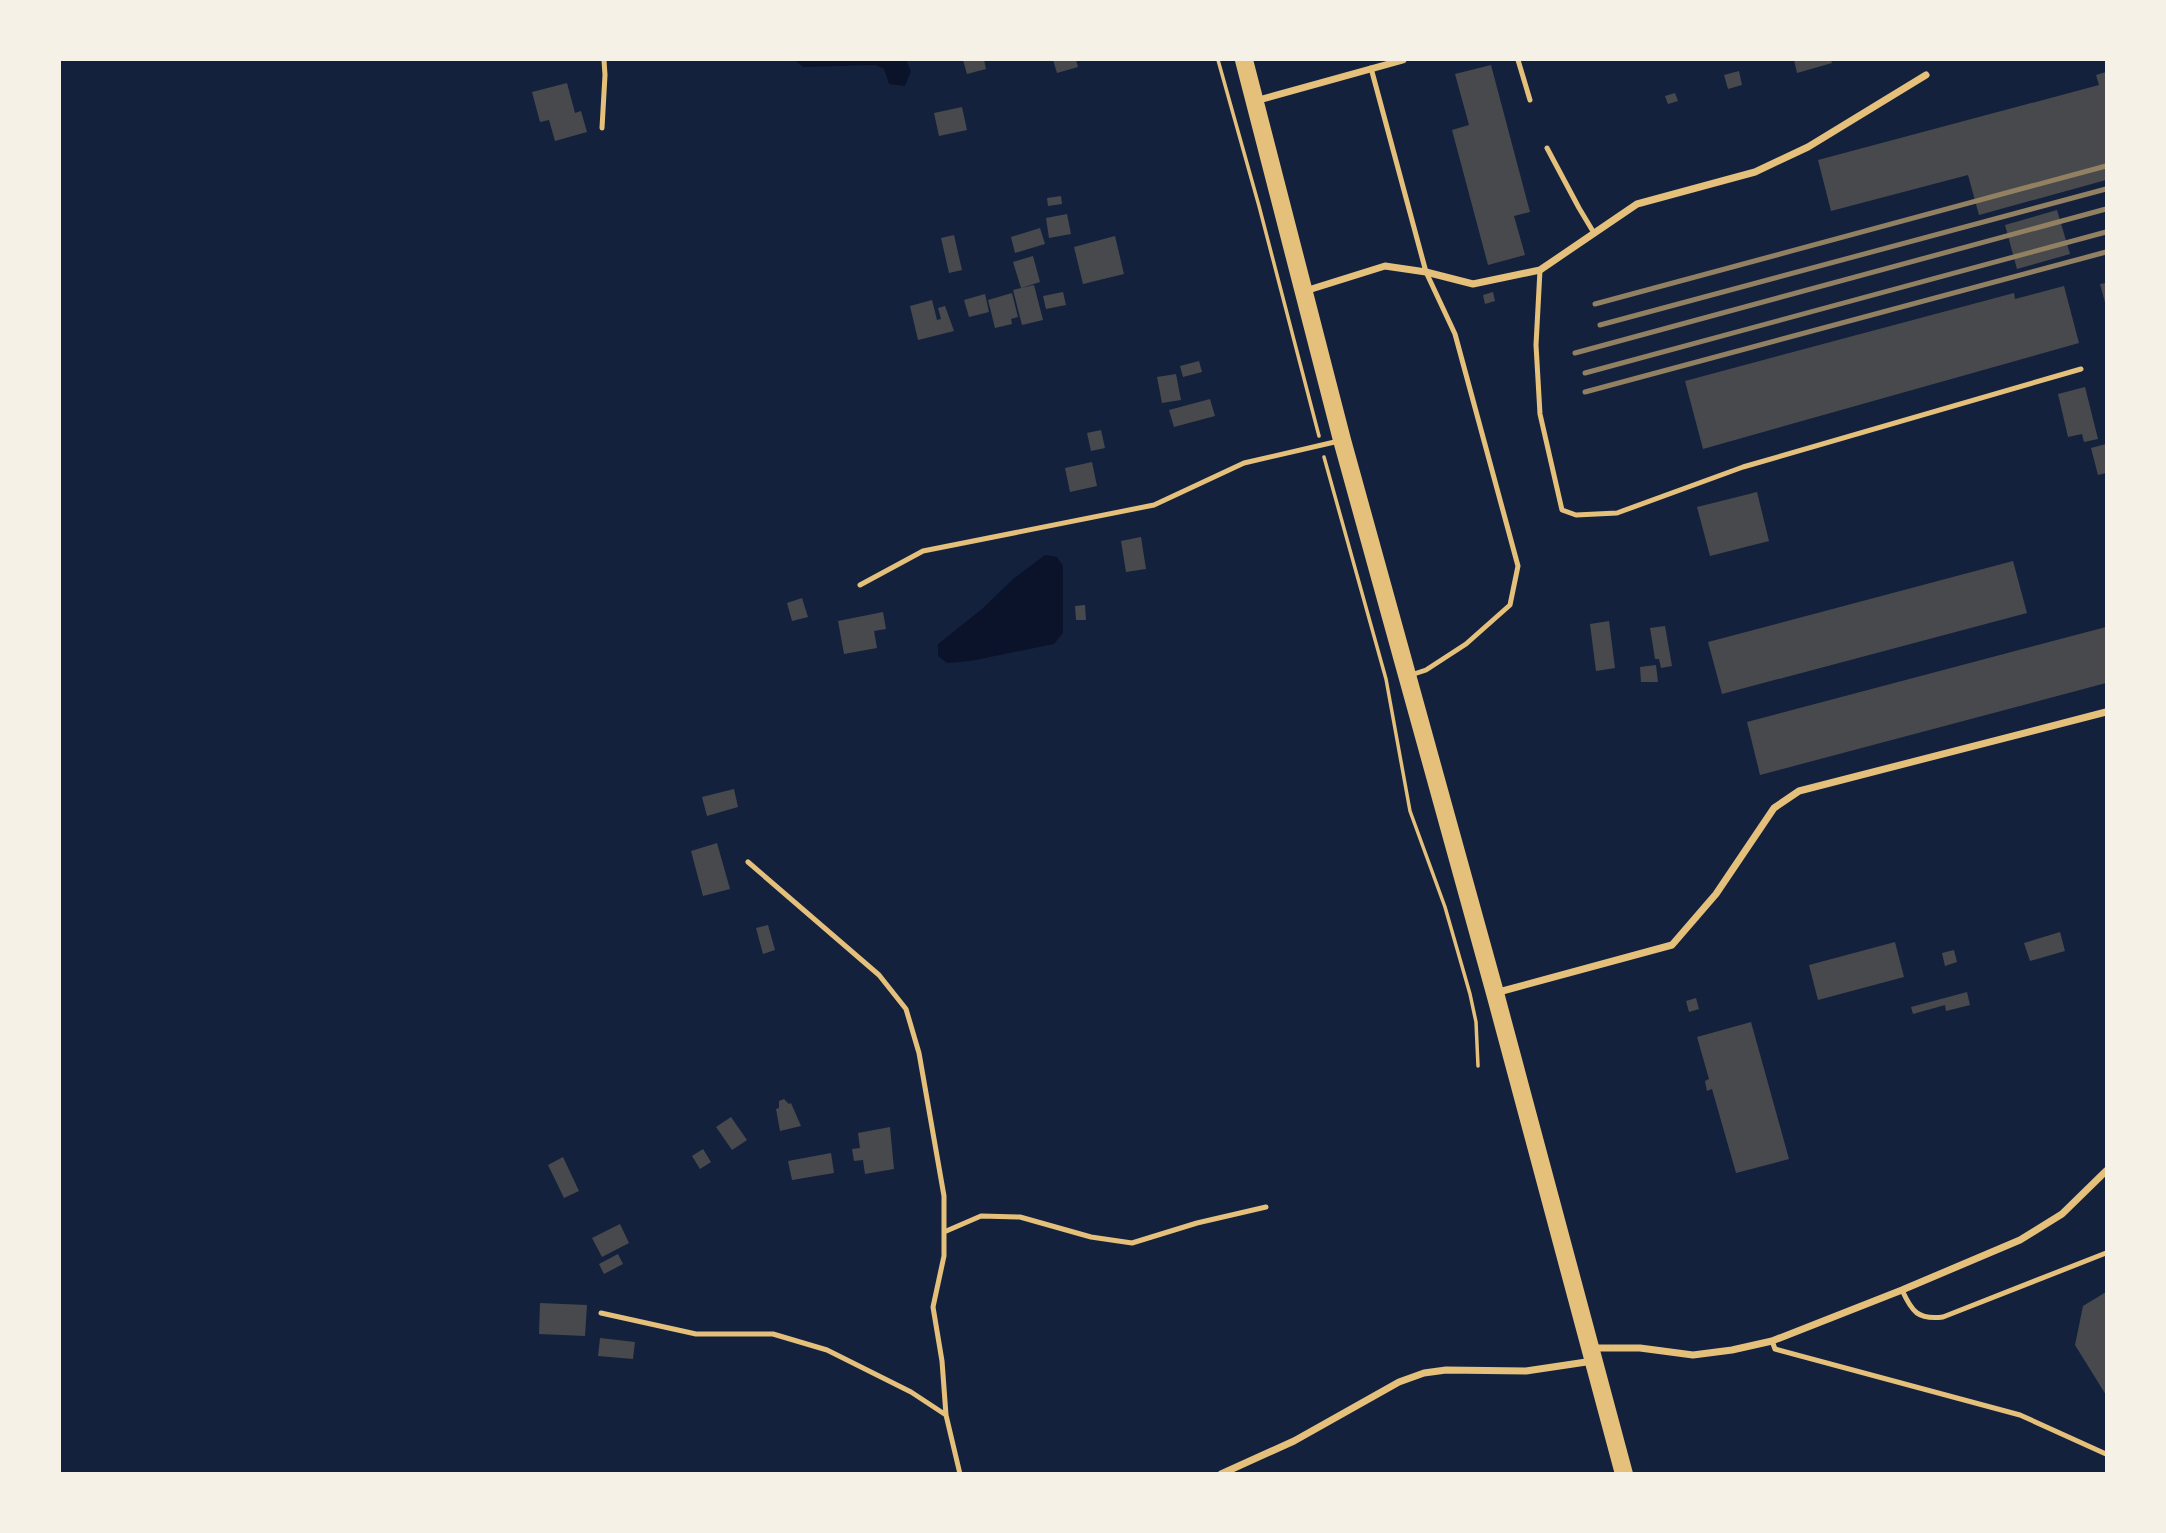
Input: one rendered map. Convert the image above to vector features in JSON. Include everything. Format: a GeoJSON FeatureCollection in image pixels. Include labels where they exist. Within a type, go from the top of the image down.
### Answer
{"type":"FeatureCollection","features":[{"type":"Feature","properties":{"kind":"main road"},"geometry":{"type":"LineString","coordinates":[[1244,60],[1342,440],[1495,993],[1624,1474]]}},
{"type":"Feature","properties":{"kind":"street"},"geometry":{"type":"LineString","coordinates":[[1255,101],[1403,60]]}},
{"type":"Feature","properties":{"kind":"street"},"geometry":{"type":"LineString","coordinates":[[1304,291],[1385,266],[1426,272],[1473,284],[1540,270],[1637,204],[1755,172],[1797,152],[1926,75]]}},
{"type":"Feature","properties":{"kind":"street"},"geometry":{"type":"LineString","coordinates":[[1495,993],[1672,946],[1716,894],[1774,808],[1799,791],[2106,712]]}},
{"type":"Feature","properties":{"kind":"street"},"geometry":{"type":"LineString","coordinates":[[1221,1474],[1285,1446],[1399,1382],[1424,1373],[1446,1370],[1526,1371],[1592,1355],[1640,1348],[1693,1355],[1772,1341],[2020,1240],[2062,1214],[2106,1171]]}},
{"type":"Feature","properties":{"kind":"lane"},"geometry":{"type":"LineString","coordinates":[[602,128],[604,60]]}},
{"type":"Feature","properties":{"kind":"lane"},"geometry":{"type":"LineString","coordinates":[[1518,60],[1530,100]]}},
{"type":"Feature","properties":{"kind":"lane"},"geometry":{"type":"LineString","coordinates":[[1371,68],[1426,272],[1455,334],[1518,566],[1510,606],[1466,644],[1426,670],[1408,676]]}},
{"type":"Feature","properties":{"kind":"lane"},"geometry":{"type":"LineString","coordinates":[[1547,148],[1594,233]]}},
{"type":"Feature","properties":{"kind":"lane"},"geometry":{"type":"LineString","coordinates":[[1540,270],[1536,345],[1540,414],[1562,510],[1576,515],[1617,513],[1743,467],[2081,369]]}},
{"type":"Feature","properties":{"kind":"lane"},"geometry":{"type":"LineString","coordinates":[[860,585],[923,551],[1154,505],[1244,463],[1342,440]]}},
{"type":"Feature","properties":{"kind":"lane"},"geometry":{"type":"LineString","coordinates":[[748,862],[879,975],[906,1009],[919,1053],[944,1196],[944,1256],[933,1307],[942,1362],[946,1415],[960,1474]]}},
{"type":"Feature","properties":{"kind":"lane"},"geometry":{"type":"LineString","coordinates":[[944,1232],[982,1216],[1020,1216],[1091,1237],[1132,1243],[1197,1223],[1266,1207]]}},
{"type":"Feature","properties":{"kind":"lane"},"geometry":{"type":"LineString","coordinates":[[1902,1290],[1908,1304],[1917,1314],[1929,1319],[1943,1317],[2106,1253]]}},
{"type":"Feature","properties":{"kind":"lane"},"geometry":{"type":"LineString","coordinates":[[601,1313],[696,1334],[773,1334],[827,1350],[911,1392],[946,1415]]}},
{"type":"Feature","properties":{"kind":"lane"},"geometry":{"type":"LineString","coordinates":[[1772,1341],[1775,1349],[2020,1415],[2106,1454]]}},
{"type":"Feature","properties":{"kind":"path"},"geometry":{"type":"LineString","coordinates":[[1218,60],[1386,680],[1410,811],[1445,907],[1471,994],[1476,1022],[1478,1066]]}},
{"type":"Feature","properties":{"kind":"water"},"geometry":{"type":"Polygon","coordinates":[[[795,60],[906,60],[911,71],[905,86],[889,84],[884,69],[876,65],[803,67],[795,60]]]}},
{"type":"Feature","properties":{"kind":"water"},"geometry":{"type":"Polygon","coordinates":[[[1045,555],[1057,557],[1063,566],[1063,633],[1054,644],[971,661],[947,663],[938,656],[938,644],[1045,555]]]}},
{"type":"Feature","properties":{"kind":"building"},"geometry":{"type":"Polygon","coordinates":[[[963,60],[984,60],[986,69],[967,74],[963,60]]]}},
{"type":"Feature","properties":{"kind":"building"},"geometry":{"type":"Polygon","coordinates":[[[1053,60],[1076,60],[1078,67],[1057,73],[1053,60]]]}},
{"type":"Feature","properties":{"kind":"building"},"geometry":{"type":"Polygon","coordinates":[[[1794,60],[1831,60],[1832,63],[1797,73],[1794,60]]]}},
{"type":"Feature","properties":{"kind":"building"},"geometry":{"type":"Polygon","coordinates":[[[1491,65],[1530,212],[1514,216],[1525,255],[1488,265],[1452,130],[1469,125],[1455,74],[1491,65]]]}},
{"type":"Feature","properties":{"kind":"building"},"geometry":{"type":"Polygon","coordinates":[[[1739,71],[1742,85],[1728,89],[1724,75],[1739,71]]]}},
{"type":"Feature","properties":{"kind":"building"},"geometry":{"type":"Polygon","coordinates":[[[2106,72],[2106,180],[1979,215],[1968,175],[1831,211],[1818,160],[2099,85],[2096,75],[2106,72]]]}},
{"type":"Feature","properties":{"kind":"building"},"geometry":{"type":"Polygon","coordinates":[[[567,83],[575,113],[581,111],[587,132],[555,141],[549,120],[540,122],[532,92],[567,83]]]}},
{"type":"Feature","properties":{"kind":"building"},"geometry":{"type":"Polygon","coordinates":[[[1675,93],[1678,101],[1668,104],[1665,96],[1675,93]]]}},
{"type":"Feature","properties":{"kind":"building"},"geometry":{"type":"Polygon","coordinates":[[[962,107],[967,130],[939,136],[934,113],[962,107]]]}},
{"type":"Feature","properties":{"kind":"building"},"geometry":{"type":"Polygon","coordinates":[[[1061,196],[1062,204],[1048,206],[1047,198],[1061,196]]]}},
{"type":"Feature","properties":{"kind":"building"},"geometry":{"type":"Polygon","coordinates":[[[2057,210],[2070,254],[2017,269],[2005,225],[2057,210]]]}},
{"type":"Feature","properties":{"kind":"building"},"geometry":{"type":"Polygon","coordinates":[[[1067,214],[1071,234],[1049,238],[1046,218],[1067,214]]]}},
{"type":"Feature","properties":{"kind":"building"},"geometry":{"type":"Polygon","coordinates":[[[1040,228],[1045,244],[1015,253],[1011,237],[1040,228]]]}},
{"type":"Feature","properties":{"kind":"building"},"geometry":{"type":"Polygon","coordinates":[[[954,235],[962,270],[949,273],[941,238],[954,235]]]}},
{"type":"Feature","properties":{"kind":"building"},"geometry":{"type":"Polygon","coordinates":[[[1115,236],[1124,274],[1083,284],[1074,247],[1115,236]]]}},
{"type":"Feature","properties":{"kind":"building"},"geometry":{"type":"Polygon","coordinates":[[[1033,256],[1040,282],[1021,288],[1013,262],[1033,256]]]}},
{"type":"Feature","properties":{"kind":"building"},"geometry":{"type":"Polygon","coordinates":[[[2106,283],[2106,306],[2100,284],[2106,283]]]}},
{"type":"Feature","properties":{"kind":"building"},"geometry":{"type":"Polygon","coordinates":[[[1034,285],[1043,320],[1022,325],[1013,290],[1034,285]]]}},
{"type":"Feature","properties":{"kind":"building"},"geometry":{"type":"Polygon","coordinates":[[[2064,286],[2079,343],[1703,449],[1685,381],[2014,293],[2015,299],[2064,286]]]}},
{"type":"Feature","properties":{"kind":"building"},"geometry":{"type":"Polygon","coordinates":[[[1063,292],[1066,305],[1046,309],[1043,296],[1063,292]]]}},
{"type":"Feature","properties":{"kind":"building"},"geometry":{"type":"Polygon","coordinates":[[[1493,292],[1495,301],[1485,304],[1483,295],[1493,292]]]}},
{"type":"Feature","properties":{"kind":"building"},"geometry":{"type":"Polygon","coordinates":[[[1012,293],[1018,317],[1011,319],[1012,324],[995,328],[988,300],[1012,293]]]}},
{"type":"Feature","properties":{"kind":"building"},"geometry":{"type":"Polygon","coordinates":[[[985,294],[989,312],[969,317],[964,300],[985,294]]]}},
{"type":"Feature","properties":{"kind":"building"},"geometry":{"type":"Polygon","coordinates":[[[932,300],[937,320],[941,319],[938,308],[945,306],[954,331],[918,340],[910,306],[932,300]]]}},
{"type":"Feature","properties":{"kind":"building"},"geometry":{"type":"Polygon","coordinates":[[[1199,361],[1202,372],[1183,377],[1180,366],[1199,361]]]}},
{"type":"Feature","properties":{"kind":"building"},"geometry":{"type":"Polygon","coordinates":[[[1176,374],[1181,400],[1162,403],[1157,377],[1176,374]]]}},
{"type":"Feature","properties":{"kind":"building"},"geometry":{"type":"Polygon","coordinates":[[[2085,387],[2098,439],[2084,442],[2082,434],[2068,437],[2058,394],[2085,387]]]}},
{"type":"Feature","properties":{"kind":"building"},"geometry":{"type":"Polygon","coordinates":[[[1210,399],[1215,416],[1174,427],[1169,410],[1210,399]]]}},
{"type":"Feature","properties":{"kind":"building"},"geometry":{"type":"Polygon","coordinates":[[[1101,430],[1105,448],[1091,451],[1087,433],[1101,430]]]}},
{"type":"Feature","properties":{"kind":"building"},"geometry":{"type":"Polygon","coordinates":[[[2106,444],[2106,473],[2098,475],[2091,448],[2106,444]]]}},
{"type":"Feature","properties":{"kind":"building"},"geometry":{"type":"Polygon","coordinates":[[[1092,462],[1097,486],[1070,492],[1065,468],[1092,462]]]}},
{"type":"Feature","properties":{"kind":"building"},"geometry":{"type":"Polygon","coordinates":[[[1757,492],[1769,541],[1710,556],[1697,507],[1757,492]]]}},
{"type":"Feature","properties":{"kind":"building"},"geometry":{"type":"Polygon","coordinates":[[[1141,537],[1146,569],[1126,572],[1121,541],[1141,537]]]}},
{"type":"Feature","properties":{"kind":"building"},"geometry":{"type":"Polygon","coordinates":[[[2013,561],[2027,613],[1722,694],[1708,642],[2013,561]]]}},
{"type":"Feature","properties":{"kind":"building"},"geometry":{"type":"Polygon","coordinates":[[[802,598],[808,617],[792,621],[787,603],[802,598]]]}},
{"type":"Feature","properties":{"kind":"building"},"geometry":{"type":"Polygon","coordinates":[[[1085,605],[1086,620],[1076,620],[1075,606],[1085,605]]]}},
{"type":"Feature","properties":{"kind":"building"},"geometry":{"type":"Polygon","coordinates":[[[883,612],[886,629],[874,631],[877,648],[844,654],[838,621],[883,612]]]}},
{"type":"Feature","properties":{"kind":"building"},"geometry":{"type":"Polygon","coordinates":[[[1609,621],[1615,668],[1596,671],[1590,624],[1609,621]]]}},
{"type":"Feature","properties":{"kind":"building"},"geometry":{"type":"Polygon","coordinates":[[[1665,626],[1672,666],[1661,668],[1659,659],[1655,659],[1650,628],[1665,626]]]}},
{"type":"Feature","properties":{"kind":"building"},"geometry":{"type":"Polygon","coordinates":[[[2106,627],[2106,683],[1760,775],[1747,722],[2106,627]]]}},
{"type":"Feature","properties":{"kind":"building"},"geometry":{"type":"Polygon","coordinates":[[[1656,665],[1658,682],[1641,682],[1640,667],[1656,665]]]}},
{"type":"Feature","properties":{"kind":"building"},"geometry":{"type":"Polygon","coordinates":[[[734,789],[738,807],[707,816],[702,797],[734,789]]]}},
{"type":"Feature","properties":{"kind":"building"},"geometry":{"type":"Polygon","coordinates":[[[717,843],[730,889],[703,896],[691,851],[717,843]]]}},
{"type":"Feature","properties":{"kind":"building"},"geometry":{"type":"Polygon","coordinates":[[[768,925],[775,950],[763,954],[756,928],[768,925]]]}},
{"type":"Feature","properties":{"kind":"building"},"geometry":{"type":"Polygon","coordinates":[[[2060,932],[2065,951],[2030,961],[2024,943],[2060,932]]]}},
{"type":"Feature","properties":{"kind":"building"},"geometry":{"type":"Polygon","coordinates":[[[1895,942],[1904,977],[1818,1000],[1809,965],[1895,942]]]}},
{"type":"Feature","properties":{"kind":"building"},"geometry":{"type":"Polygon","coordinates":[[[1954,950],[1957,962],[1945,966],[1942,953],[1954,950]]]}},
{"type":"Feature","properties":{"kind":"building"},"geometry":{"type":"Polygon","coordinates":[[[1967,992],[1970,1005],[1946,1011],[1945,1005],[1913,1014],[1911,1007],[1967,992]]]}},
{"type":"Feature","properties":{"kind":"building"},"geometry":{"type":"Polygon","coordinates":[[[1696,998],[1699,1009],[1689,1012],[1686,1001],[1696,998]]]}},
{"type":"Feature","properties":{"kind":"building"},"geometry":{"type":"Polygon","coordinates":[[[1751,1022],[1789,1159],[1736,1173],[1712,1089],[1707,1091],[1705,1081],[1709,1079],[1697,1037],[1751,1022]]]}},
{"type":"Feature","properties":{"kind":"building"},"geometry":{"type":"Polygon","coordinates":[[[784,1099],[791,1103],[801,1126],[780,1131],[776,1109],[779,1108],[779,1101],[784,1099]]]}},
{"type":"Feature","properties":{"kind":"building"},"geometry":{"type":"Polygon","coordinates":[[[731,1117],[747,1140],[732,1150],[716,1127],[731,1117]]]}},
{"type":"Feature","properties":{"kind":"building"},"geometry":{"type":"Polygon","coordinates":[[[890,1127],[894,1169],[865,1174],[863,1160],[854,1161],[852,1149],[860,1148],[858,1133],[890,1127]]]}},
{"type":"Feature","properties":{"kind":"building"},"geometry":{"type":"Polygon","coordinates":[[[703,1149],[711,1162],[700,1169],[692,1156],[703,1149]]]}},
{"type":"Feature","properties":{"kind":"building"},"geometry":{"type":"Polygon","coordinates":[[[831,1153],[834,1173],[792,1180],[788,1161],[831,1153]]]}},
{"type":"Feature","properties":{"kind":"building"},"geometry":{"type":"Polygon","coordinates":[[[563,1157],[579,1191],[564,1198],[548,1165],[563,1157]]]}},
{"type":"Feature","properties":{"kind":"building"},"geometry":{"type":"Polygon","coordinates":[[[620,1224],[629,1243],[602,1257],[592,1238],[620,1224]]]}},
{"type":"Feature","properties":{"kind":"building"},"geometry":{"type":"Polygon","coordinates":[[[618,1254],[623,1264],[604,1274],[599,1264],[618,1254]]]}},
{"type":"Feature","properties":{"kind":"building"},"geometry":{"type":"Polygon","coordinates":[[[2106,1292],[2106,1395],[2075,1345],[2083,1306],[2106,1292]]]}},
{"type":"Feature","properties":{"kind":"building"},"geometry":{"type":"Polygon","coordinates":[[[540,1303],[587,1305],[585,1336],[539,1334],[540,1303]]]}},
{"type":"Feature","properties":{"kind":"building"},"geometry":{"type":"Polygon","coordinates":[[[600,1338],[635,1342],[633,1359],[598,1356],[600,1338]]]}},
{"type":"Feature","properties":{"kind":"railway"},"geometry":{"type":"LineString","coordinates":[[1595,304],[2106,166]]}},
{"type":"Feature","properties":{"kind":"railway"},"geometry":{"type":"LineString","coordinates":[[1600,325],[2106,189]]}},
{"type":"Feature","properties":{"kind":"railway"},"geometry":{"type":"LineString","coordinates":[[1575,353],[2106,209]]}},
{"type":"Feature","properties":{"kind":"railway"},"geometry":{"type":"LineString","coordinates":[[1585,373],[2106,232]]}},
{"type":"Feature","properties":{"kind":"railway"},"geometry":{"type":"LineString","coordinates":[[1585,392],[2106,252]]}}]}
